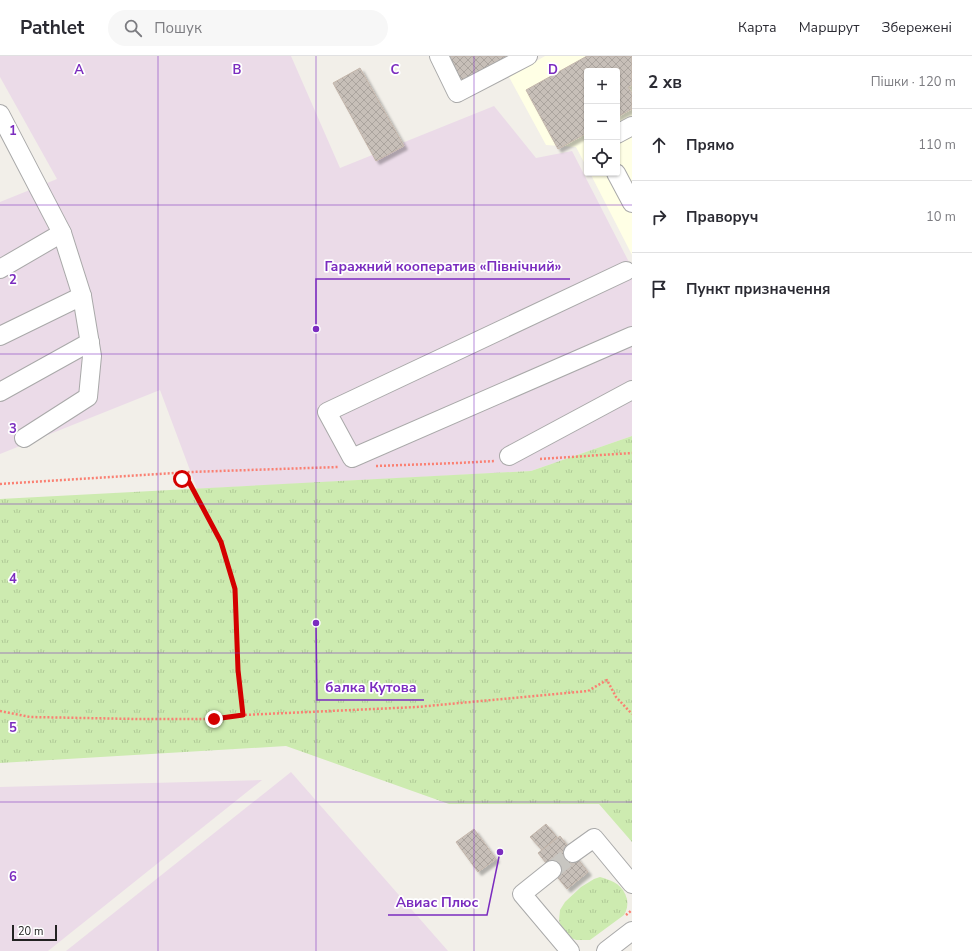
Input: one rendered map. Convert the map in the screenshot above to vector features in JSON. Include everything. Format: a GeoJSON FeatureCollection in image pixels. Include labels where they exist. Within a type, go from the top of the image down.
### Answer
{"type":"FeatureCollection","features":[{"type":"Feature","properties":{"kind":"street"},"geometry":{"type":"LineString","coordinates":[[439,56],[457,93],[528,56]]}},
{"type":"Feature","properties":{"kind":"street"},"geometry":{"type":"LineString","coordinates":[[0,114],[62,233],[82,296],[92,356],[88,398],[24,438]]}},
{"type":"Feature","properties":{"kind":"street"},"geometry":{"type":"LineString","coordinates":[[620,132],[632,126]]}},
{"type":"Feature","properties":{"kind":"street"},"geometry":{"type":"LineString","coordinates":[[618,176],[632,203]]}},
{"type":"Feature","properties":{"kind":"street"},"geometry":{"type":"LineString","coordinates":[[0,269],[62,233]]}},
{"type":"Feature","properties":{"kind":"street"},"geometry":{"type":"LineString","coordinates":[[626,271],[327,412],[352,458],[632,336]]}},
{"type":"Feature","properties":{"kind":"street"},"geometry":{"type":"LineString","coordinates":[[0,336],[82,296]]}},
{"type":"Feature","properties":{"kind":"street"},"geometry":{"type":"LineString","coordinates":[[0,392],[90,342]]}},
{"type":"Feature","properties":{"kind":"street"},"geometry":{"type":"LineString","coordinates":[[503,459],[632,390]]}},
{"type":"Feature","properties":{"kind":"street"},"geometry":{"type":"LineString","coordinates":[[574,853],[594,838],[632,884]]}},
{"type":"Feature","properties":{"kind":"street"},"geometry":{"type":"LineString","coordinates":[[552,870],[522,894],[570,951]]}},
{"type":"Feature","properties":{"kind":"street"},"geometry":{"type":"LineString","coordinates":[[606,951],[632,931]]}},
{"type":"Feature","properties":{"kind":"path"},"geometry":{"type":"LineString","coordinates":[[537,459],[632,453]]}},
{"type":"Feature","properties":{"kind":"path"},"geometry":{"type":"LineString","coordinates":[[371,466],[458,463],[503,459]]}},
{"type":"Feature","properties":{"kind":"path"},"geometry":{"type":"LineString","coordinates":[[0,484],[182,472],[340,467]]}},
{"type":"Feature","properties":{"kind":"path"},"geometry":{"type":"LineString","coordinates":[[182,472],[182,479],[189,482],[221,542],[235,589],[238,670],[243,715]]}},
{"type":"Feature","properties":{"kind":"path"},"geometry":{"type":"LineString","coordinates":[[0,711],[30,717],[214,719],[243,715],[417,707],[580,692],[588,691],[607,680],[616,697],[632,714]]}},
{"type":"Feature","properties":{"kind":"shaded area"},"geometry":{"type":"Polygon","coordinates":[[[0,56],[291,56],[340,168],[494,106],[536,158],[572,151],[632,268],[632,436],[531,471],[197,489],[160,390],[0,454],[0,202],[57,179],[0,77],[0,56]]]}},
{"type":"Feature","properties":{"kind":"shaded area"},"geometry":{"type":"Polygon","coordinates":[[[545,56],[632,56],[632,255],[592,176],[620,176],[620,68],[584,68],[584,162],[576,147],[546,145],[509,77],[545,56]]]}},
{"type":"Feature","properties":{"kind":"shaded area"},"geometry":{"type":"Polygon","coordinates":[[[291,772],[448,951],[66,951],[291,772]]]}},
{"type":"Feature","properties":{"kind":"shaded area"},"geometry":{"type":"Polygon","coordinates":[[[262,780],[48,951],[0,951],[0,787],[262,780]]]}},
{"type":"Feature","properties":{"kind":"green space"},"geometry":{"type":"Polygon","coordinates":[[[632,436],[632,842],[599,804],[449,804],[286,746],[0,763],[0,499],[531,471],[632,436]]]}},
{"type":"Feature","properties":{"kind":"green space"},"geometry":{"type":"Polygon","coordinates":[[[600,877],[614,882],[623,890],[627,899],[627,907],[624,915],[590,940],[576,940],[569,937],[562,930],[559,920],[560,910],[565,902],[581,887],[600,877]]]}},
{"type":"Feature","properties":{"kind":"building"},"geometry":{"type":"Polygon","coordinates":[[[446,56],[513,56],[459,83],[446,56]]]}},
{"type":"Feature","properties":{"kind":"building"},"geometry":{"type":"Polygon","coordinates":[[[587,56],[632,56],[632,85],[628,87],[632,93],[632,109],[620,115],[620,68],[584,68],[584,135],[558,149],[526,90],[587,56]]]}},
{"type":"Feature","properties":{"kind":"building"},"geometry":{"type":"Polygon","coordinates":[[[360,68],[404,146],[376,161],[333,83],[360,68]]]}},
{"type":"Feature","properties":{"kind":"building"},"geometry":{"type":"Polygon","coordinates":[[[546,824],[557,837],[542,850],[530,837],[546,824]]]}},
{"type":"Feature","properties":{"kind":"building"},"geometry":{"type":"Polygon","coordinates":[[[474,829],[496,859],[478,872],[456,842],[474,829]]]}},
{"type":"Feature","properties":{"kind":"building"},"geometry":{"type":"Polygon","coordinates":[[[560,836],[588,872],[567,889],[538,853],[560,836]]]}},
{"type":"Feature","properties":{"kind":"tunnel"},"geometry":{"type":"LineString","coordinates":[[552,870],[573,853]]}},
{"type":"Feature","properties":{"kind":"place","name":"Гаражний кооператив «Північний»"},"geometry":{"type":"Point","coordinates":[316,329]}},
{"type":"Feature","properties":{"kind":"place","name":"балка Кутова"},"geometry":{"type":"Point","coordinates":[316,623]}},
{"type":"Feature","properties":{"kind":"place","name":"Авиас Плюс"},"geometry":{"type":"Point","coordinates":[500,852]}},
{"type":"Feature","properties":{"kind":"route"},"geometry":{"type":"LineString","coordinates":[[182,479],[189,482],[221,542],[235,589],[238,670],[243,715],[214,719]]}}]}
